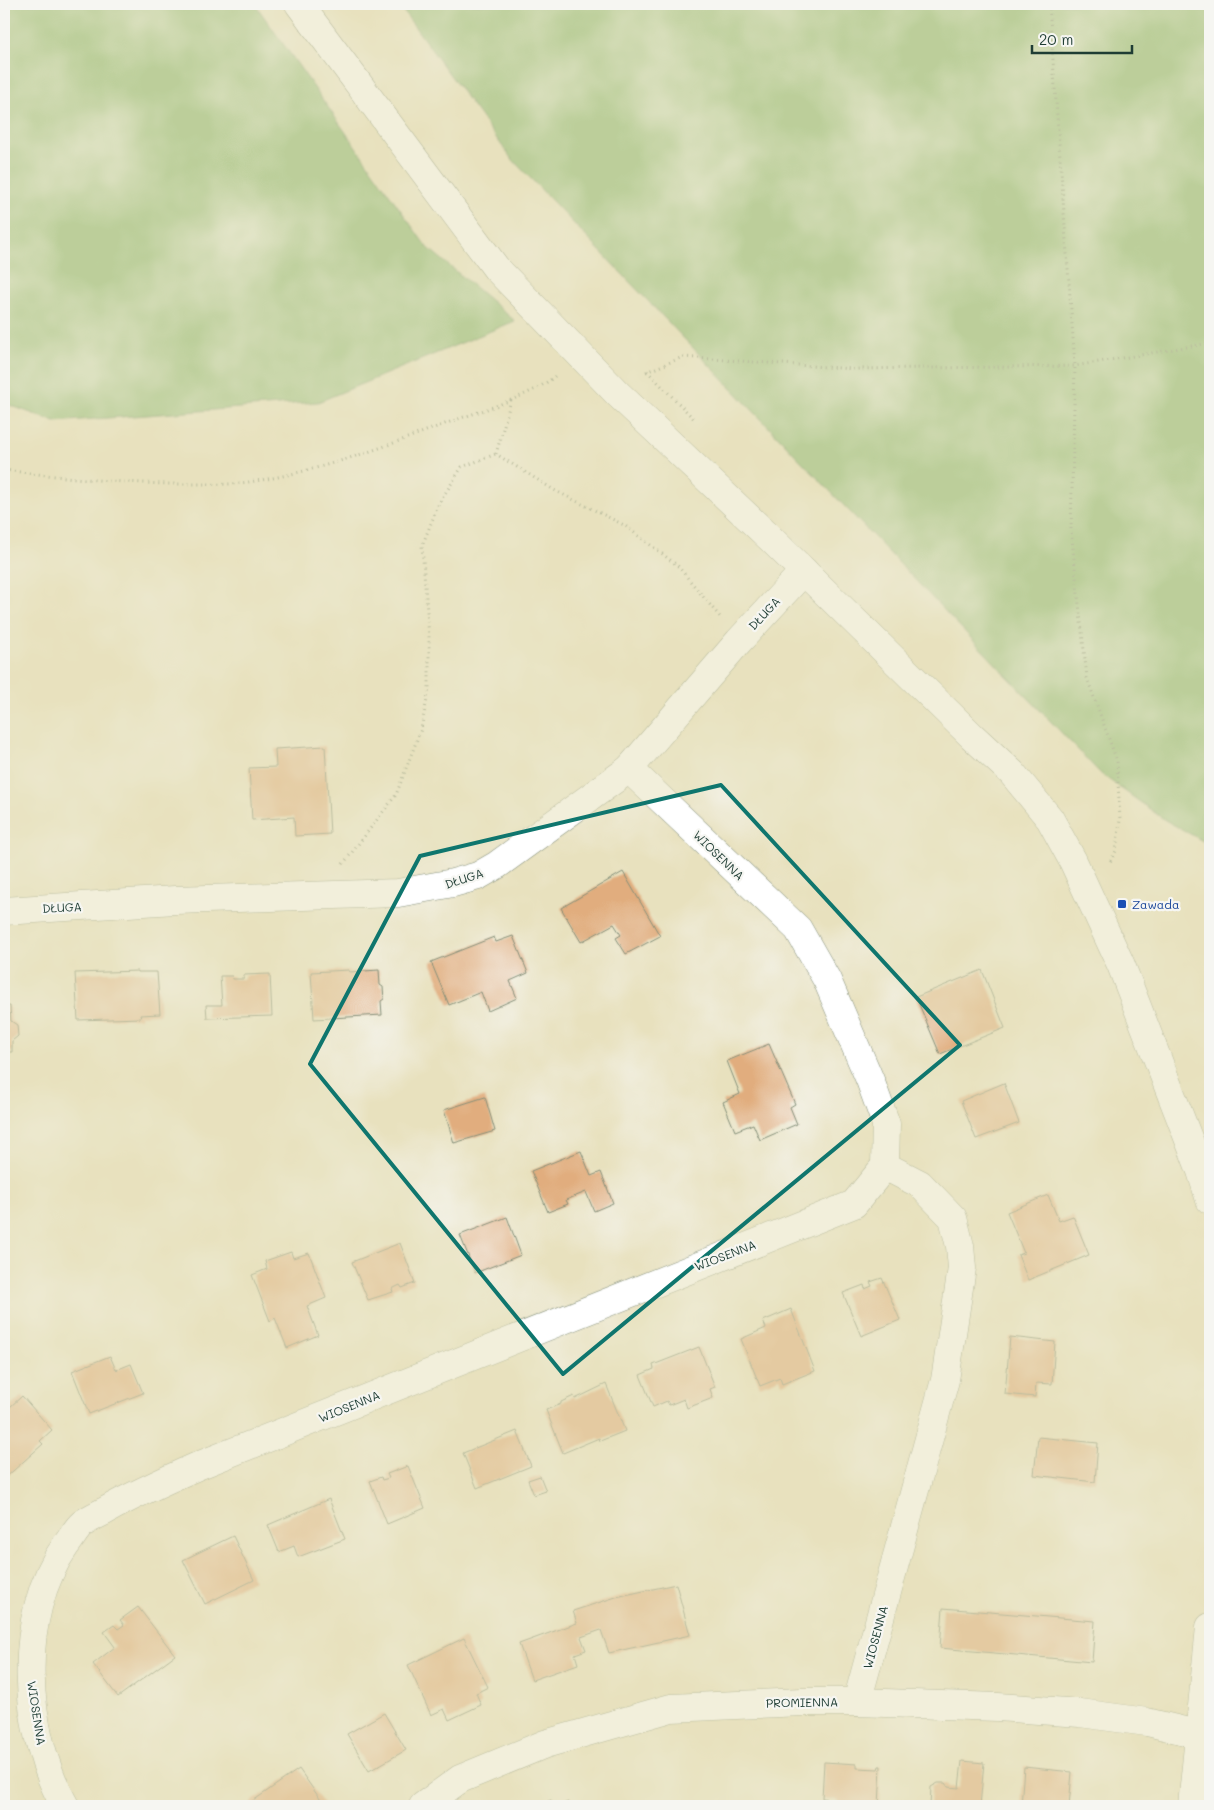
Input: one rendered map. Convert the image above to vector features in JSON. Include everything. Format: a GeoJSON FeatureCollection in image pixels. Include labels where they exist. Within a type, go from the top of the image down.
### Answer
{"type":"FeatureCollection","features":[{"type":"Feature","properties":{"kind":"street"},"geometry":{"type":"LineString","coordinates":[[299,4],[496,268],[618,394],[1012,773],[1050,819],[1090,897],[1121,965],[1201,1171],[1210,1200]]}},
{"type":"Feature","properties":{"kind":"street","name":"DŁUGA"},"geometry":{"type":"LineString","coordinates":[[4,911],[175,900],[398,893],[478,876],[497,865],[629,769],[739,640],[804,571]]}},
{"type":"Feature","properties":{"kind":"street","name":"WIOSENNA"},"geometry":{"type":"LineString","coordinates":[[65,1806],[59,1796],[43,1755],[34,1710],[30,1673],[32,1638],[40,1598],[57,1558],[81,1524],[134,1494],[200,1465],[854,1204],[885,1166],[886,1124],[870,1080],[827,980],[798,930],[629,769]]}},
{"type":"Feature","properties":{"kind":"street","name":"WIOSENNA"},"geometry":{"type":"LineString","coordinates":[[857,1702],[945,1380],[962,1268],[960,1246],[953,1218],[920,1184],[885,1166]]}},
{"type":"Feature","properties":{"kind":"street"},"geometry":{"type":"LineString","coordinates":[[1192,1806],[1205,1736],[1210,1627]]}},
{"type":"Feature","properties":{"kind":"street","name":"PROMIENNA"},"geometry":{"type":"LineString","coordinates":[[423,1806],[460,1779],[545,1744],[671,1708],[744,1703],[857,1702],[998,1707],[1080,1713],[1147,1722],[1205,1736]]}},
{"type":"Feature","properties":{"kind":"path"},"geometry":{"type":"LineString","coordinates":[[1050,4],[1075,366],[1071,530],[1087,678],[1117,761],[1120,820],[1116,851],[1090,897]]}},
{"type":"Feature","properties":{"kind":"path"},"geometry":{"type":"LineString","coordinates":[[618,394],[647,371],[683,357],[854,369],[1075,366],[1210,343]]}},
{"type":"Feature","properties":{"kind":"path"},"geometry":{"type":"LineString","coordinates":[[4,470],[82,479],[166,484],[240,484],[303,473],[511,400],[551,380],[579,352]]}},
{"type":"Feature","properties":{"kind":"path"},"geometry":{"type":"LineString","coordinates":[[496,454],[511,400]]}},
{"type":"Feature","properties":{"kind":"path"},"geometry":{"type":"LineString","coordinates":[[496,454],[554,490],[624,525],[677,565],[739,640]]}},
{"type":"Feature","properties":{"kind":"path"},"geometry":{"type":"LineString","coordinates":[[320,894],[396,795],[422,729],[429,690],[429,637],[422,546],[439,503],[462,467],[496,454]]}},
{"type":"Feature","properties":{"kind":"highlighted area"},"geometry":{"type":"Polygon","coordinates":[[[721,785],[960,1045],[563,1374],[310,1064],[420,856],[721,785]]]}},
{"type":"Feature","properties":{"kind":"green space"},"geometry":{"type":"Polygon","coordinates":[[[4,4],[255,4],[426,246],[515,321],[318,402],[55,422],[4,403],[4,4]]]}},
{"type":"Feature","properties":{"kind":"green space"},"geometry":{"type":"Polygon","coordinates":[[[398,4],[1210,4],[1210,845],[1165,820],[1101,774],[511,158],[398,4]]]}},
{"type":"Feature","properties":{"kind":"building"},"geometry":{"type":"Polygon","coordinates":[[[325,746],[330,834],[295,836],[294,817],[252,820],[249,768],[276,767],[275,749],[325,746]]]}},
{"type":"Feature","properties":{"kind":"building"},"geometry":{"type":"Polygon","coordinates":[[[623,872],[660,936],[626,954],[616,938],[621,935],[614,924],[581,942],[561,908],[623,872]]]}},
{"type":"Feature","properties":{"kind":"building"},"geometry":{"type":"Polygon","coordinates":[[[513,936],[528,973],[510,981],[517,998],[488,1011],[481,992],[449,1005],[431,962],[494,937],[496,942],[513,936]]]}},
{"type":"Feature","properties":{"kind":"building"},"geometry":{"type":"Polygon","coordinates":[[[349,970],[349,972],[379,970],[380,985],[383,987],[384,999],[381,1001],[382,1015],[314,1019],[311,972],[349,970]]]}},
{"type":"Feature","properties":{"kind":"building"},"geometry":{"type":"Polygon","coordinates":[[[982,970],[1005,1028],[940,1054],[916,997],[982,970]]]}},
{"type":"Feature","properties":{"kind":"building"},"geometry":{"type":"Polygon","coordinates":[[[157,972],[160,1014],[140,1015],[141,1018],[78,1020],[75,973],[157,972]]]}},
{"type":"Feature","properties":{"kind":"building"},"geometry":{"type":"Polygon","coordinates":[[[270,974],[272,1016],[207,1018],[206,1005],[222,1005],[220,976],[244,979],[244,975],[270,974]]]}},
{"type":"Feature","properties":{"kind":"building"},"geometry":{"type":"Polygon","coordinates":[[[4,1006],[10,1006],[11,1021],[17,1025],[18,1036],[12,1041],[12,1052],[4,1052],[4,1006]]]}},
{"type":"Feature","properties":{"kind":"building"},"geometry":{"type":"Polygon","coordinates":[[[769,1044],[795,1104],[790,1107],[797,1124],[760,1140],[753,1124],[735,1131],[723,1102],[740,1094],[727,1061],[769,1044]]]}},
{"type":"Feature","properties":{"kind":"building"},"geometry":{"type":"Polygon","coordinates":[[[1004,1083],[1019,1123],[976,1139],[961,1101],[1004,1083]]]}},
{"type":"Feature","properties":{"kind":"building"},"geometry":{"type":"Polygon","coordinates":[[[485,1097],[495,1131],[454,1143],[444,1110],[485,1097]]]}},
{"type":"Feature","properties":{"kind":"building"},"geometry":{"type":"Polygon","coordinates":[[[581,1151],[591,1176],[601,1172],[613,1203],[594,1211],[586,1192],[566,1200],[568,1204],[548,1212],[531,1171],[581,1151]]]}},
{"type":"Feature","properties":{"kind":"building"},"geometry":{"type":"Polygon","coordinates":[[[1048,1195],[1059,1221],[1073,1216],[1089,1255],[1028,1280],[1018,1255],[1024,1253],[1007,1212],[1048,1195]]]}},
{"type":"Feature","properties":{"kind":"building"},"geometry":{"type":"Polygon","coordinates":[[[507,1217],[521,1255],[475,1273],[460,1235],[507,1217]]]}},
{"type":"Feature","properties":{"kind":"building"},"geometry":{"type":"Polygon","coordinates":[[[400,1243],[415,1283],[402,1288],[400,1285],[392,1289],[393,1292],[368,1300],[352,1262],[400,1243]]]}},
{"type":"Feature","properties":{"kind":"building"},"geometry":{"type":"Polygon","coordinates":[[[291,1252],[293,1258],[309,1253],[326,1298],[307,1306],[318,1335],[287,1348],[275,1318],[270,1321],[252,1275],[267,1269],[265,1261],[291,1252]]]}},
{"type":"Feature","properties":{"kind":"building"},"geometry":{"type":"Polygon","coordinates":[[[882,1278],[900,1320],[861,1336],[843,1293],[864,1285],[865,1289],[872,1286],[870,1282],[882,1278]]]}},
{"type":"Feature","properties":{"kind":"building"},"geometry":{"type":"Polygon","coordinates":[[[791,1309],[815,1371],[782,1384],[780,1378],[760,1386],[741,1339],[766,1328],[763,1321],[791,1309]]]}},
{"type":"Feature","properties":{"kind":"building"},"geometry":{"type":"Polygon","coordinates":[[[1010,1337],[1055,1342],[1052,1384],[1036,1383],[1035,1397],[1005,1394],[1010,1337]]]}},
{"type":"Feature","properties":{"kind":"building"},"geometry":{"type":"Polygon","coordinates":[[[699,1347],[715,1387],[710,1389],[713,1398],[687,1408],[684,1399],[669,1405],[667,1401],[653,1407],[640,1375],[654,1369],[653,1365],[699,1347]]]}},
{"type":"Feature","properties":{"kind":"building"},"geometry":{"type":"Polygon","coordinates":[[[110,1356],[116,1370],[131,1364],[143,1393],[89,1414],[72,1371],[110,1356]]]}},
{"type":"Feature","properties":{"kind":"building"},"geometry":{"type":"Polygon","coordinates":[[[606,1384],[625,1431],[600,1441],[599,1438],[563,1453],[546,1410],[574,1396],[575,1399],[606,1384]]]}},
{"type":"Feature","properties":{"kind":"building"},"geometry":{"type":"Polygon","coordinates":[[[22,1396],[52,1430],[40,1441],[43,1444],[4,1479],[4,1408],[7,1405],[10,1407],[22,1396]]]}},
{"type":"Feature","properties":{"kind":"building"},"geometry":{"type":"Polygon","coordinates":[[[517,1431],[531,1466],[477,1488],[463,1453],[517,1431]]]}},
{"type":"Feature","properties":{"kind":"building"},"geometry":{"type":"Polygon","coordinates":[[[1038,1437],[1098,1443],[1095,1482],[1034,1475],[1038,1437]]]}},
{"type":"Feature","properties":{"kind":"building"},"geometry":{"type":"Polygon","coordinates":[[[408,1466],[425,1508],[387,1524],[370,1481],[381,1477],[382,1480],[389,1478],[387,1474],[408,1466]]]}},
{"type":"Feature","properties":{"kind":"building"},"geometry":{"type":"Polygon","coordinates":[[[540,1476],[546,1491],[534,1495],[528,1480],[540,1476]]]}},
{"type":"Feature","properties":{"kind":"building"},"geometry":{"type":"Polygon","coordinates":[[[329,1499],[345,1539],[298,1557],[294,1546],[279,1552],[268,1525],[329,1499]]]}},
{"type":"Feature","properties":{"kind":"building"},"geometry":{"type":"Polygon","coordinates":[[[233,1536],[254,1580],[205,1604],[183,1560],[233,1536]]]}},
{"type":"Feature","properties":{"kind":"building"},"geometry":{"type":"Polygon","coordinates":[[[676,1584],[690,1635],[609,1653],[601,1630],[581,1637],[586,1650],[575,1654],[578,1664],[532,1680],[519,1644],[577,1623],[573,1611],[616,1597],[676,1584]]]}},
{"type":"Feature","properties":{"kind":"building"},"geometry":{"type":"Polygon","coordinates":[[[138,1607],[175,1655],[118,1697],[93,1664],[115,1647],[104,1632],[114,1625],[118,1629],[124,1625],[120,1620],[138,1607]]]}},
{"type":"Feature","properties":{"kind":"building"},"geometry":{"type":"Polygon","coordinates":[[[943,1608],[1095,1621],[1092,1662],[940,1648],[943,1608]]]}},
{"type":"Feature","properties":{"kind":"building"},"geometry":{"type":"Polygon","coordinates":[[[464,1638],[488,1687],[476,1693],[481,1705],[449,1720],[444,1709],[431,1715],[408,1665],[464,1638]]]}},
{"type":"Feature","properties":{"kind":"building"},"geometry":{"type":"Polygon","coordinates":[[[384,1713],[406,1750],[369,1771],[347,1734],[384,1713]]]}},
{"type":"Feature","properties":{"kind":"building"},"geometry":{"type":"Polygon","coordinates":[[[962,1761],[984,1763],[980,1806],[930,1806],[931,1787],[938,1783],[945,1783],[948,1787],[959,1788],[962,1761]]]}},
{"type":"Feature","properties":{"kind":"building"},"geometry":{"type":"Polygon","coordinates":[[[824,1762],[857,1764],[857,1768],[878,1769],[881,1766],[879,1806],[837,1806],[838,1800],[822,1798],[824,1762]]]}},
{"type":"Feature","properties":{"kind":"building"},"geometry":{"type":"Polygon","coordinates":[[[1024,1767],[1072,1772],[1069,1806],[1021,1806],[1024,1767]]]}},
{"type":"Feature","properties":{"kind":"building"},"geometry":{"type":"Polygon","coordinates":[[[299,1769],[325,1806],[252,1806],[250,1803],[299,1769]]]}},
{"type":"Feature","properties":{"kind":"building"},"geometry":{"type":"Polygon","coordinates":[[[551,1800],[554,1806],[536,1806],[551,1800]]]}},
{"type":"Feature","properties":{"kind":"building"},"geometry":{"type":"Polygon","coordinates":[[[568,1802],[570,1806],[557,1806],[568,1802]]]}},
{"type":"Feature","properties":{"kind":"place","name":"Zawada"},"geometry":{"type":"Point","coordinates":[1122,904]}}]}
